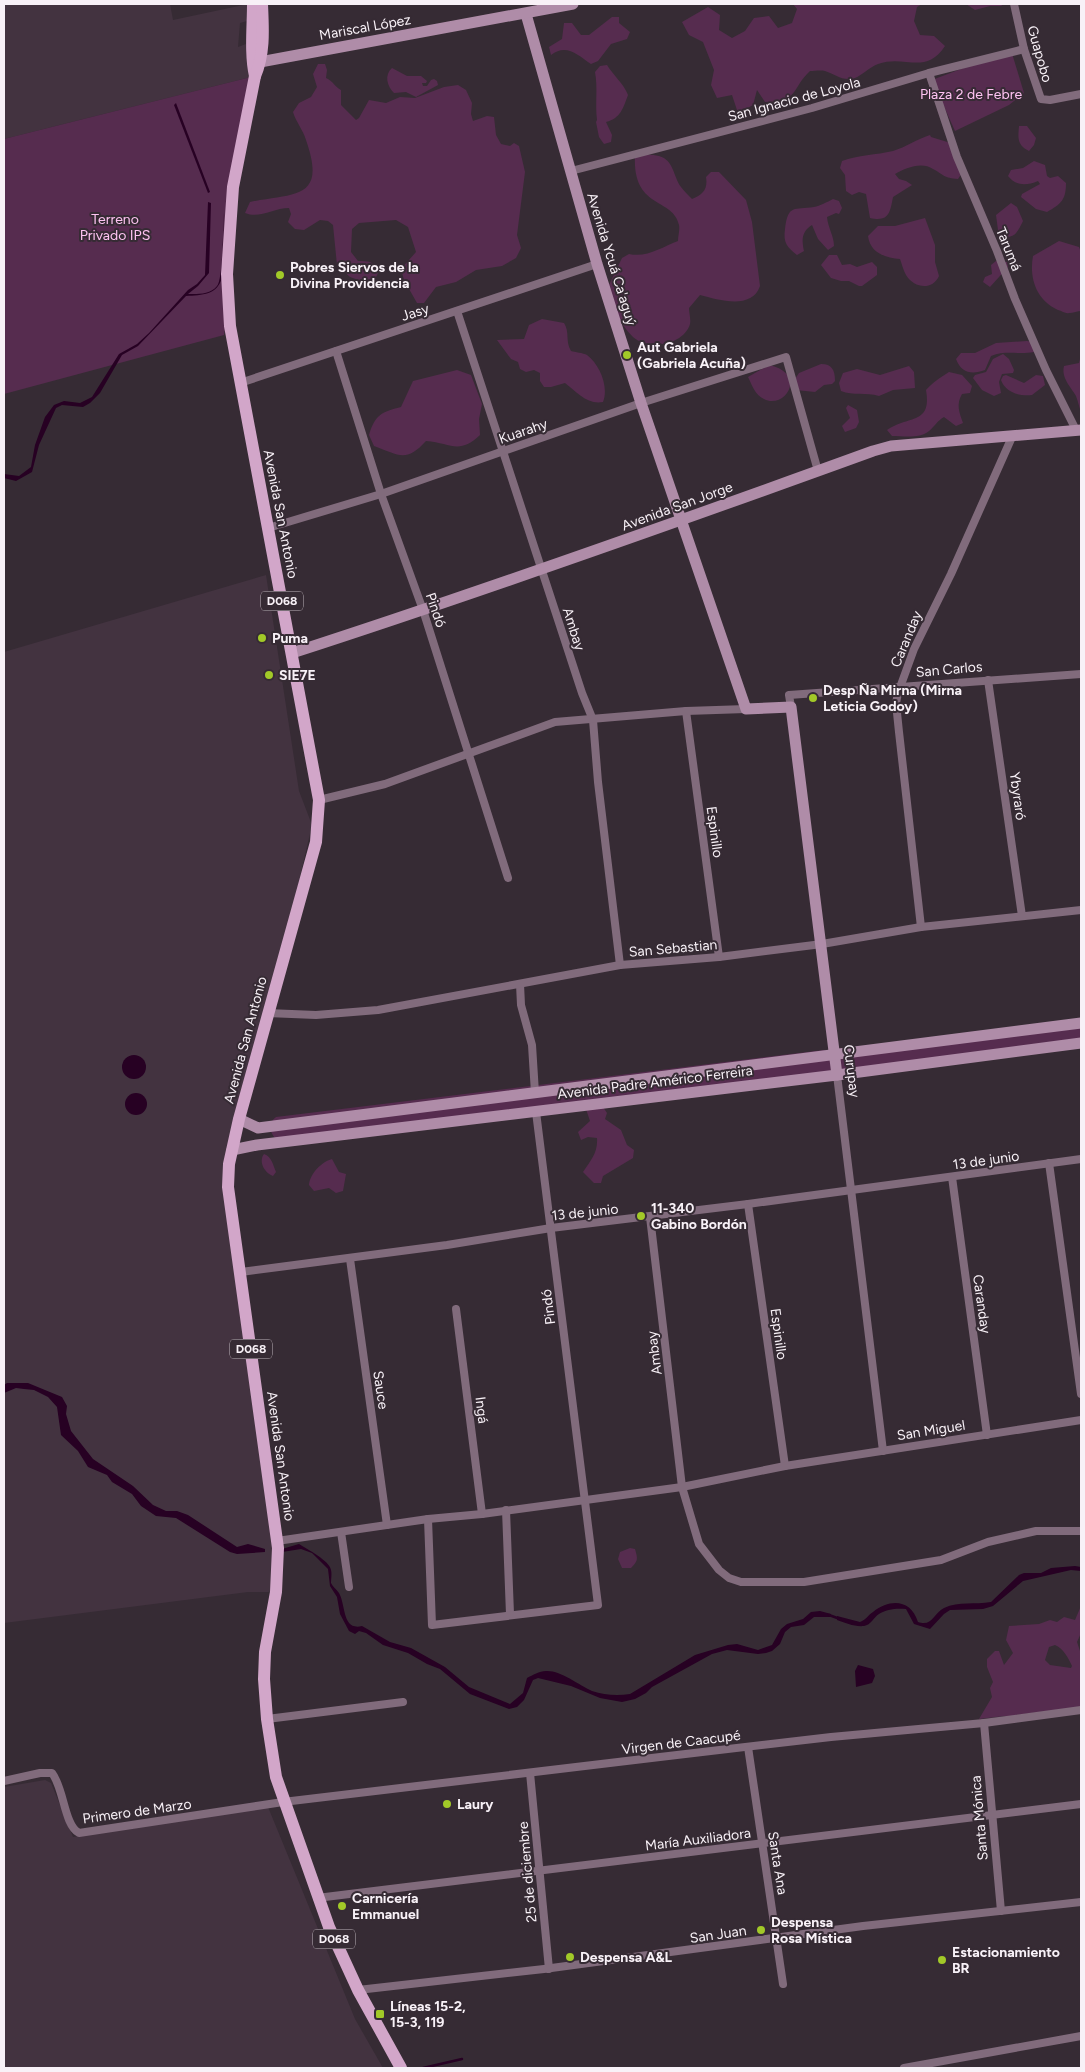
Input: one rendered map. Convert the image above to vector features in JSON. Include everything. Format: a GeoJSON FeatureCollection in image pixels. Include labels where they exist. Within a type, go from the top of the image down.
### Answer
{"type":"FeatureCollection","features":[{"type":"Feature","properties":{"kind":"main road","name":"Avenida San Antonio"},"geometry":{"type":"LineString","coordinates":[[253,4],[253,45],[256,62]]}},
{"type":"Feature","properties":{"kind":"main road","name":"Avenida San Antonio"},"geometry":{"type":"LineString","coordinates":[[262,4],[263,35],[256,62],[255,76],[233,187],[227,274],[230,326],[319,800],[316,842],[239,1119],[229,1164],[228,1188],[278,1550],[276,1592],[265,1652],[264,1678],[267,1719],[276,1777],[317,1898],[358,1990],[401,2068]]}},
{"type":"Feature","properties":{"kind":"street","name":"Guapobo"},"geometry":{"type":"LineString","coordinates":[[1014,4],[1024,49],[1041,99],[1050,100],[1081,94]]}},
{"type":"Feature","properties":{"kind":"street","name":"Mariscal López"},"geometry":{"type":"LineString","coordinates":[[256,62],[568,5]]}},
{"type":"Feature","properties":{"kind":"street","name":"Avenida Ycuá Ca'aguý"},"geometry":{"type":"LineString","coordinates":[[526,14],[597,264],[746,709]]}},
{"type":"Feature","properties":{"kind":"street","name":"San Ignacio de Loyola"},"geometry":{"type":"LineString","coordinates":[[571,171],[812,108],[929,73],[1024,49]]}},
{"type":"Feature","properties":{"kind":"street","name":"Tarumá"},"geometry":{"type":"LineString","coordinates":[[929,73],[957,158],[997,251],[1015,299],[1046,370],[1079,430]]}},
{"type":"Feature","properties":{"kind":"street","name":"Jasy"},"geometry":{"type":"LineString","coordinates":[[240,383],[597,264]]}},
{"type":"Feature","properties":{"kind":"street","name":"Ambay"},"geometry":{"type":"LineString","coordinates":[[457,311],[582,693],[593,720],[598,782],[620,964]]}},
{"type":"Feature","properties":{"kind":"street","name":"Pindó"},"geometry":{"type":"LineString","coordinates":[[336,351],[381,494],[424,610],[508,878]]}},
{"type":"Feature","properties":{"kind":"street","name":"Kuarahy"},"geometry":{"type":"LineString","coordinates":[[268,528],[381,494],[642,403],[786,357],[818,471]]}},
{"type":"Feature","properties":{"kind":"street","name":"Avenida San Jorge"},"geometry":{"type":"LineString","coordinates":[[292,653],[542,570],[891,446],[1079,430]]}},
{"type":"Feature","properties":{"kind":"street","name":"Caranday"},"geometry":{"type":"LineString","coordinates":[[921,927],[896,703],[899,688],[920,634],[951,574],[1012,437]]}},
{"type":"Feature","properties":{"kind":"street","name":"San Carlos"},"geometry":{"type":"LineString","coordinates":[[319,800],[385,784],[555,722],[686,711],[746,709],[790,701],[899,688],[1081,674]]}},
{"type":"Feature","properties":{"kind":"street","name":"Ybyraró"},"geometry":{"type":"LineString","coordinates":[[988,680],[1022,916]]}},
{"type":"Feature","properties":{"kind":"street","name":"Curupay"},"geometry":{"type":"LineString","coordinates":[[790,701],[822,944],[883,1450]]}},
{"type":"Feature","properties":{"kind":"street","name":"Espinillo"},"geometry":{"type":"LineString","coordinates":[[686,711],[719,956]]}},
{"type":"Feature","properties":{"kind":"street","name":"San Sebastian"},"geometry":{"type":"LineString","coordinates":[[267,1013],[316,1015],[378,1010],[620,964],[719,956],[822,944],[921,927],[1081,910]]}},
{"type":"Feature","properties":{"kind":"street"},"geometry":{"type":"LineString","coordinates":[[520,984],[521,1004],[532,1045],[535,1093]]}},
{"type":"Feature","properties":{"kind":"street","name":"Avenida Padre Américo Ferreira"},"geometry":{"type":"LineString","coordinates":[[258,1128],[1081,1023]]}},
{"type":"Feature","properties":{"kind":"street","name":"Avenida Padre Américo Ferreira"},"geometry":{"type":"LineString","coordinates":[[232,1150],[257,1145],[837,1075],[1081,1043]]}},
{"type":"Feature","properties":{"kind":"street","name":"Pindó"},"geometry":{"type":"LineString","coordinates":[[510,1614],[598,1605],[536,1112]]}},
{"type":"Feature","properties":{"kind":"street"},"geometry":{"type":"LineString","coordinates":[[239,1119],[258,1128],[257,1145]]}},
{"type":"Feature","properties":{"kind":"street","name":"13 de junio"},"geometry":{"type":"LineString","coordinates":[[241,1272],[551,1228],[650,1217],[1081,1159]]}},
{"type":"Feature","properties":{"kind":"street"},"geometry":{"type":"LineString","coordinates":[[1049,1164],[1081,1394]]}},
{"type":"Feature","properties":{"kind":"street","name":"Caranday"},"geometry":{"type":"LineString","coordinates":[[952,1177],[987,1435]]}},
{"type":"Feature","properties":{"kind":"street","name":"Espinillo"},"geometry":{"type":"LineString","coordinates":[[748,1204],[786,1466]]}},
{"type":"Feature","properties":{"kind":"street","name":"Ambay"},"geometry":{"type":"LineString","coordinates":[[650,1217],[682,1487],[699,1544],[719,1570],[729,1578],[741,1582],[804,1582],[941,1560],[988,1542],[1036,1532],[1081,1531]]}},
{"type":"Feature","properties":{"kind":"street","name":"Sauce"},"geometry":{"type":"LineString","coordinates":[[350,1258],[387,1525]]}},
{"type":"Feature","properties":{"kind":"street","name":"Ingá"},"geometry":{"type":"LineString","coordinates":[[456,1309],[482,1514]]}},
{"type":"Feature","properties":{"kind":"street","name":"San Miguel"},"geometry":{"type":"LineString","coordinates":[[278,1550],[341,1532],[428,1519],[482,1514],[682,1487],[786,1466],[1081,1420]]}},
{"type":"Feature","properties":{"kind":"street"},"geometry":{"type":"LineString","coordinates":[[428,1519],[432,1625],[510,1614],[506,1510]]}},
{"type":"Feature","properties":{"kind":"street"},"geometry":{"type":"LineString","coordinates":[[341,1532],[349,1587]]}},
{"type":"Feature","properties":{"kind":"street"},"geometry":{"type":"LineString","coordinates":[[267,1719],[403,1702]]}},
{"type":"Feature","properties":{"kind":"street","name":"Virgen de Caacupé"},"geometry":{"type":"LineString","coordinates":[[283,1802],[748,1747],[984,1723],[1081,1710]]}},
{"type":"Feature","properties":{"kind":"street","name":"Santa Mónica"},"geometry":{"type":"LineString","coordinates":[[984,1723],[1000,1911]]}},
{"type":"Feature","properties":{"kind":"street","name":"Santa Ana"},"geometry":{"type":"LineString","coordinates":[[748,1747],[783,1984]]}},
{"type":"Feature","properties":{"kind":"street","name":"Primero de Marzo"},"geometry":{"type":"LineString","coordinates":[[4,1781],[40,1773],[52,1773],[59,1785],[73,1828],[79,1834],[283,1802]]}},
{"type":"Feature","properties":{"kind":"street","name":"25 de diciembre"},"geometry":{"type":"LineString","coordinates":[[530,1773],[549,1969]]}},
{"type":"Feature","properties":{"kind":"street","name":"María Auxiliadora"},"geometry":{"type":"LineString","coordinates":[[317,1898],[1081,1804]]}},
{"type":"Feature","properties":{"kind":"street","name":"San Juan"},"geometry":{"type":"LineString","coordinates":[[358,1990],[549,1969],[863,1926],[1081,1902]]}},
{"type":"Feature","properties":{"kind":"street"},"geometry":{"type":"LineString","coordinates":[[907,2068],[1081,2036]]}},
{"type":"Feature","properties":{"kind":"shaded area"},"geometry":{"type":"Polygon","coordinates":[[[4,4],[170,4],[173,20],[248,4],[247,21],[240,23],[238,47],[246,44],[255,76],[4,139],[4,4]]]}},
{"type":"Feature","properties":{"kind":"shaded area"},"geometry":{"type":"Polygon","coordinates":[[[176,103],[210,192],[208,193],[174,105],[176,103]]]}},
{"type":"Feature","properties":{"kind":"shaded area"},"geometry":{"type":"Polygon","coordinates":[[[208,202],[211,203],[209,273],[188,294],[211,291],[219,282],[222,264],[224,213],[222,277],[220,283],[213,291],[208,293],[186,296],[138,346],[122,355],[100,393],[90,403],[83,407],[62,405],[56,408],[39,445],[32,472],[16,481],[4,478],[4,474],[19,476],[31,467],[35,445],[45,417],[54,405],[64,401],[80,403],[92,397],[119,354],[137,344],[149,333],[188,290],[205,275],[208,202]]]}},
{"type":"Feature","properties":{"kind":"shaded area"},"geometry":{"type":"Polygon","coordinates":[[[266,575],[299,791],[312,825],[278,972],[225,1167],[273,1535],[276,1592],[248,1592],[4,1623],[4,652],[266,575]]]}},
{"type":"Feature","properties":{"kind":"shaded area"},"geometry":{"type":"Polygon","coordinates":[[[134,1055],[143,1058],[146,1067],[143,1076],[134,1079],[125,1076],[122,1067],[125,1058],[134,1055]]]}},
{"type":"Feature","properties":{"kind":"shaded area"},"geometry":{"type":"Polygon","coordinates":[[[136,1093],[144,1096],[147,1104],[144,1112],[136,1115],[128,1112],[125,1104],[128,1096],[136,1093]]]}},
{"type":"Feature","properties":{"kind":"shaded area"},"geometry":{"type":"Polygon","coordinates":[[[7,1383],[28,1383],[62,1397],[67,1406],[66,1414],[71,1431],[93,1459],[133,1486],[153,1505],[166,1511],[177,1511],[188,1515],[237,1547],[248,1544],[265,1549],[265,1552],[237,1554],[230,1552],[176,1518],[156,1516],[141,1506],[132,1494],[112,1482],[107,1475],[88,1467],[78,1451],[61,1435],[57,1407],[48,1397],[34,1390],[16,1388],[4,1393],[4,1385],[7,1383]]]}},
{"type":"Feature","properties":{"kind":"shaded area"},"geometry":{"type":"Polygon","coordinates":[[[299,1544],[318,1556],[330,1567],[331,1583],[339,1593],[346,1616],[351,1625],[356,1627],[362,1626],[390,1642],[411,1648],[445,1667],[469,1687],[510,1704],[523,1693],[527,1678],[536,1673],[551,1671],[569,1678],[592,1691],[611,1695],[630,1694],[695,1655],[737,1644],[758,1650],[772,1645],[781,1629],[787,1624],[803,1619],[811,1612],[820,1611],[831,1614],[830,1617],[814,1617],[804,1625],[791,1627],[785,1632],[780,1644],[772,1651],[758,1654],[727,1650],[712,1654],[652,1687],[635,1699],[622,1702],[600,1698],[571,1686],[538,1678],[533,1680],[524,1700],[517,1707],[509,1709],[470,1694],[440,1669],[408,1653],[383,1645],[366,1633],[359,1631],[355,1634],[349,1631],[340,1614],[337,1597],[330,1586],[328,1569],[312,1553],[301,1549],[282,1552],[282,1549],[299,1544]]]}},
{"type":"Feature","properties":{"kind":"shaded area"},"geometry":{"type":"Polygon","coordinates":[[[1081,1567],[1081,1571],[1071,1570],[1023,1581],[993,1606],[983,1609],[950,1610],[930,1629],[914,1624],[906,1609],[885,1611],[864,1626],[837,1620],[837,1616],[860,1622],[871,1613],[893,1603],[905,1605],[911,1609],[918,1622],[926,1623],[944,1608],[950,1606],[991,1602],[1019,1575],[1024,1573],[1041,1573],[1051,1568],[1081,1567]]]}},
{"type":"Feature","properties":{"kind":"shaded area"},"geometry":{"type":"Polygon","coordinates":[[[858,1665],[873,1669],[875,1676],[872,1683],[856,1687],[855,1671],[858,1665]]]}},
{"type":"Feature","properties":{"kind":"shaded area"},"geometry":{"type":"Polygon","coordinates":[[[45,1780],[51,1783],[73,1837],[268,1807],[355,2019],[383,2068],[4,2068],[4,1787],[45,1780]]]}},
{"type":"Feature","properties":{"kind":"green space"},"geometry":{"type":"Polygon","coordinates":[[[793,4],[922,4],[917,7],[914,21],[920,35],[934,36],[945,46],[930,60],[922,62],[897,61],[878,64],[858,77],[851,79],[841,78],[825,71],[810,71],[789,97],[765,102],[757,90],[753,105],[740,112],[737,110],[732,95],[717,98],[711,85],[714,70],[703,42],[689,35],[682,22],[708,7],[720,15],[719,30],[732,38],[745,31],[754,18],[769,16],[778,28],[792,23],[797,9],[793,4]]]}},
{"type":"Feature","properties":{"kind":"green space"},"geometry":{"type":"Polygon","coordinates":[[[966,4],[1004,4],[975,10],[966,4]]]}},
{"type":"Feature","properties":{"kind":"green space"},"geometry":{"type":"Polygon","coordinates":[[[612,17],[619,17],[619,23],[630,32],[627,39],[611,44],[598,61],[591,64],[577,54],[567,50],[551,55],[549,47],[562,39],[564,23],[572,23],[581,35],[589,35],[612,17]]]}},
{"type":"Feature","properties":{"kind":"green space","name":"Plaza 2 de Febre"},"geometry":{"type":"Polygon","coordinates":[[[1011,50],[1024,93],[1009,105],[955,131],[932,80],[1011,50]]]}},
{"type":"Feature","properties":{"kind":"green space"},"geometry":{"type":"Polygon","coordinates":[[[318,64],[325,64],[327,70],[326,78],[341,90],[341,105],[356,120],[369,100],[386,103],[400,97],[415,98],[444,87],[458,85],[466,90],[472,103],[471,114],[473,121],[487,116],[494,117],[496,135],[501,144],[510,146],[514,143],[519,146],[525,172],[517,235],[521,248],[516,258],[502,266],[476,270],[456,282],[436,287],[424,303],[417,303],[404,280],[401,269],[416,252],[408,227],[396,220],[359,223],[352,229],[351,252],[358,261],[370,262],[379,271],[369,284],[350,277],[337,265],[333,225],[328,221],[320,220],[304,230],[295,229],[288,222],[291,214],[289,208],[256,215],[245,213],[250,202],[293,194],[303,190],[309,184],[312,174],[311,160],[305,136],[293,112],[299,103],[311,97],[317,87],[313,74],[318,64]]]}},
{"type":"Feature","properties":{"kind":"green space"},"geometry":{"type":"Polygon","coordinates":[[[607,65],[628,95],[618,115],[606,122],[612,135],[611,142],[604,144],[599,137],[596,122],[595,72],[600,66],[607,65]]]}},
{"type":"Feature","properties":{"kind":"green space"},"geometry":{"type":"Polygon","coordinates":[[[392,68],[407,76],[421,76],[427,81],[422,83],[423,86],[427,86],[434,79],[438,85],[416,97],[406,92],[394,93],[387,80],[392,68]]]}},
{"type":"Feature","properties":{"kind":"green space","name":"Terreno Privado IPS"},"geometry":{"type":"Polygon","coordinates":[[[255,76],[230,185],[226,323],[224,335],[4,394],[4,139],[255,76]]]}},
{"type":"Feature","properties":{"kind":"green space"},"geometry":{"type":"Polygon","coordinates":[[[1019,126],[1027,126],[1036,138],[1034,145],[1029,151],[1020,144],[1019,126]]]}},
{"type":"Feature","properties":{"kind":"green space"},"geometry":{"type":"Polygon","coordinates":[[[930,135],[931,137],[954,144],[962,173],[958,179],[947,177],[929,167],[919,165],[904,170],[895,174],[899,179],[912,185],[893,197],[888,215],[881,219],[870,218],[866,194],[859,192],[852,195],[846,191],[845,175],[840,168],[842,161],[854,157],[893,151],[930,135]]]}},
{"type":"Feature","properties":{"kind":"green space"},"geometry":{"type":"Polygon","coordinates":[[[635,155],[659,156],[668,161],[678,183],[692,199],[704,191],[706,177],[711,172],[719,172],[746,200],[752,222],[760,286],[756,293],[743,301],[725,301],[700,295],[689,308],[690,324],[686,331],[681,337],[665,344],[647,344],[633,337],[628,332],[620,320],[609,285],[622,258],[629,254],[648,253],[678,241],[679,225],[675,216],[646,194],[640,185],[636,173],[635,155]]]}},
{"type":"Feature","properties":{"kind":"green space"},"geometry":{"type":"Polygon","coordinates":[[[1034,161],[1045,165],[1047,176],[1050,178],[1058,176],[1066,183],[1064,198],[1047,212],[1036,209],[1021,197],[1022,194],[1040,184],[1038,181],[1021,184],[1014,182],[1008,176],[1011,170],[1023,168],[1034,161]]]}},
{"type":"Feature","properties":{"kind":"green space"},"geometry":{"type":"Polygon","coordinates":[[[833,199],[839,201],[842,208],[839,214],[836,213],[827,217],[834,246],[828,250],[818,239],[812,225],[803,236],[804,251],[797,255],[788,247],[785,241],[788,215],[793,210],[824,204],[833,199]]]}},
{"type":"Feature","properties":{"kind":"green space"},"geometry":{"type":"Polygon","coordinates":[[[1011,203],[1017,207],[1023,221],[1018,231],[1007,237],[1003,236],[998,230],[996,215],[1011,203]]]}},
{"type":"Feature","properties":{"kind":"green space"},"geometry":{"type":"Polygon","coordinates":[[[925,218],[935,245],[935,262],[939,276],[936,281],[928,286],[918,285],[909,279],[900,259],[879,254],[872,247],[868,236],[878,226],[895,226],[925,218]]]}},
{"type":"Feature","properties":{"kind":"green space"},"geometry":{"type":"Polygon","coordinates":[[[1059,241],[1079,247],[1081,252],[1081,311],[1067,313],[1050,306],[1039,294],[1033,280],[1033,256],[1059,241]]]}},
{"type":"Feature","properties":{"kind":"green space"},"geometry":{"type":"Polygon","coordinates":[[[829,255],[837,255],[842,265],[850,264],[857,267],[872,262],[877,267],[877,275],[862,286],[849,281],[831,278],[821,265],[829,255]]]}},
{"type":"Feature","properties":{"kind":"green space"},"geometry":{"type":"Polygon","coordinates":[[[996,261],[1007,262],[1008,267],[990,287],[983,282],[985,277],[992,274],[991,265],[996,261]]]}},
{"type":"Feature","properties":{"kind":"green space"},"geometry":{"type":"Polygon","coordinates":[[[542,319],[564,323],[571,351],[587,355],[596,364],[604,383],[605,396],[603,402],[587,400],[565,383],[544,387],[540,381],[540,373],[534,370],[526,372],[520,369],[518,362],[511,359],[497,340],[524,339],[529,325],[542,319]]]}},
{"type":"Feature","properties":{"kind":"green space"},"geometry":{"type":"Polygon","coordinates":[[[1034,342],[1034,352],[1002,353],[991,356],[985,370],[980,372],[964,370],[956,359],[961,353],[975,353],[996,343],[1034,342]]]}},
{"type":"Feature","properties":{"kind":"green space"},"geometry":{"type":"Polygon","coordinates":[[[1003,354],[1009,359],[1014,370],[1013,373],[1002,374],[999,382],[1001,393],[994,396],[982,390],[973,378],[975,375],[986,372],[993,359],[1003,354]]]}},
{"type":"Feature","properties":{"kind":"green space"},"geometry":{"type":"Polygon","coordinates":[[[1081,355],[1081,412],[1076,396],[1065,378],[1063,370],[1064,366],[1079,363],[1081,355]]]}},
{"type":"Feature","properties":{"kind":"green space"},"geometry":{"type":"Polygon","coordinates":[[[821,364],[832,368],[835,381],[832,384],[824,385],[815,392],[796,390],[795,379],[799,373],[821,364]]]}},
{"type":"Feature","properties":{"kind":"green space"},"geometry":{"type":"Polygon","coordinates":[[[769,365],[781,369],[788,376],[790,383],[789,389],[779,400],[772,401],[758,395],[748,377],[769,365]]]}},
{"type":"Feature","properties":{"kind":"green space"},"geometry":{"type":"Polygon","coordinates":[[[909,366],[914,372],[915,388],[893,390],[879,396],[841,391],[839,383],[843,373],[857,369],[880,375],[909,366]]]}},
{"type":"Feature","properties":{"kind":"green space"},"geometry":{"type":"Polygon","coordinates":[[[457,370],[471,375],[482,404],[479,419],[480,435],[466,445],[460,446],[426,441],[407,455],[396,454],[374,446],[369,435],[376,419],[388,411],[401,407],[413,381],[457,370]]]}},
{"type":"Feature","properties":{"kind":"green space"},"geometry":{"type":"Polygon","coordinates":[[[949,372],[962,375],[972,386],[970,393],[962,394],[959,401],[959,412],[963,423],[956,426],[944,417],[925,434],[911,437],[892,436],[887,430],[895,425],[917,418],[922,414],[926,409],[926,390],[949,372]]]}},
{"type":"Feature","properties":{"kind":"green space"},"geometry":{"type":"Polygon","coordinates":[[[1006,375],[1024,383],[1036,375],[1043,376],[1045,385],[1032,395],[1018,394],[1010,391],[1003,384],[1001,380],[1006,375]]]}},
{"type":"Feature","properties":{"kind":"green space"},"geometry":{"type":"Polygon","coordinates":[[[848,405],[857,410],[859,422],[856,428],[845,432],[842,426],[850,418],[846,408],[848,405]]]}},
{"type":"Feature","properties":{"kind":"green space"},"geometry":{"type":"Polygon","coordinates":[[[1081,1019],[1081,1040],[842,1070],[836,1050],[1081,1019]]]}},
{"type":"Feature","properties":{"kind":"green space"},"geometry":{"type":"Polygon","coordinates":[[[824,1050],[830,1054],[831,1070],[829,1072],[603,1107],[607,1113],[605,1119],[621,1130],[627,1145],[634,1150],[633,1158],[603,1176],[601,1183],[594,1183],[583,1172],[593,1156],[597,1143],[597,1138],[588,1137],[581,1140],[578,1132],[590,1121],[585,1106],[276,1139],[270,1128],[273,1119],[276,1117],[824,1050]]]}},
{"type":"Feature","properties":{"kind":"green space"},"geometry":{"type":"Polygon","coordinates":[[[264,1154],[271,1159],[276,1172],[273,1176],[263,1167],[262,1157],[264,1154]]]}},
{"type":"Feature","properties":{"kind":"green space"},"geometry":{"type":"Polygon","coordinates":[[[332,1159],[339,1172],[346,1174],[343,1191],[336,1193],[329,1188],[314,1191],[309,1185],[311,1177],[320,1166],[332,1159]]]}},
{"type":"Feature","properties":{"kind":"green space"},"geometry":{"type":"Polygon","coordinates":[[[630,1548],[635,1549],[636,1562],[631,1568],[622,1568],[618,1559],[620,1552],[630,1548]]]}},
{"type":"Feature","properties":{"kind":"green space"},"geometry":{"type":"Polygon","coordinates":[[[1081,1606],[1081,1633],[1077,1642],[1081,1654],[1081,1707],[1016,1715],[1011,1719],[1005,1716],[979,1719],[992,1697],[990,1688],[993,1682],[987,1667],[987,1659],[995,1651],[999,1651],[1004,1665],[1013,1653],[1006,1640],[1009,1626],[1039,1624],[1050,1620],[1057,1622],[1064,1617],[1075,1620],[1081,1606]],[[1058,1646],[1049,1647],[1045,1660],[1050,1665],[1071,1668],[1072,1666],[1067,1657],[1058,1646]]]}},
{"type":"Feature","properties":{"kind":"waterway"},"geometry":{"type":"LineString","coordinates":[[829,1615],[840,1619]]}},
{"type":"Feature","properties":{"kind":"waterway"},"geometry":{"type":"LineString","coordinates":[[423,2068],[462,2059]]}},
{"type":"Feature","properties":{"kind":"place","name":"Pobres Siervos de la Divina Providencia"},"geometry":{"type":"Point","coordinates":[280,275]}},
{"type":"Feature","properties":{"kind":"place","name":"Aut Gabriela (Gabriela Acuña)"},"geometry":{"type":"Point","coordinates":[627,355]}},
{"type":"Feature","properties":{"kind":"place","name":"Puma"},"geometry":{"type":"Point","coordinates":[262,638]}},
{"type":"Feature","properties":{"kind":"place","name":"SIE7E"},"geometry":{"type":"Point","coordinates":[269,675]}},
{"type":"Feature","properties":{"kind":"place","name":"Desp Ña Mirna (Mirna Leticia Godoy)"},"geometry":{"type":"Point","coordinates":[813,698]}},
{"type":"Feature","properties":{"kind":"place","name":"11-340 Gabino Bordón"},"geometry":{"type":"Point","coordinates":[641,1216]}},
{"type":"Feature","properties":{"kind":"place","name":"Laury"},"geometry":{"type":"Point","coordinates":[447,1804]}},
{"type":"Feature","properties":{"kind":"place","name":"Carnicería Emmanuel"},"geometry":{"type":"Point","coordinates":[342,1906]}},
{"type":"Feature","properties":{"kind":"place","name":"Despensa Rosa Mística"},"geometry":{"type":"Point","coordinates":[761,1930]}},
{"type":"Feature","properties":{"kind":"place","name":"Despensa A&L"},"geometry":{"type":"Point","coordinates":[570,1957]}},
{"type":"Feature","properties":{"kind":"place","name":"Estacionamiento BR"},"geometry":{"type":"Point","coordinates":[942,1960]}},
{"type":"Feature","properties":{"kind":"place","name":"Líneas 15-2, 15-3, 119"},"geometry":{"type":"Point","coordinates":[380,2014]}}]}
